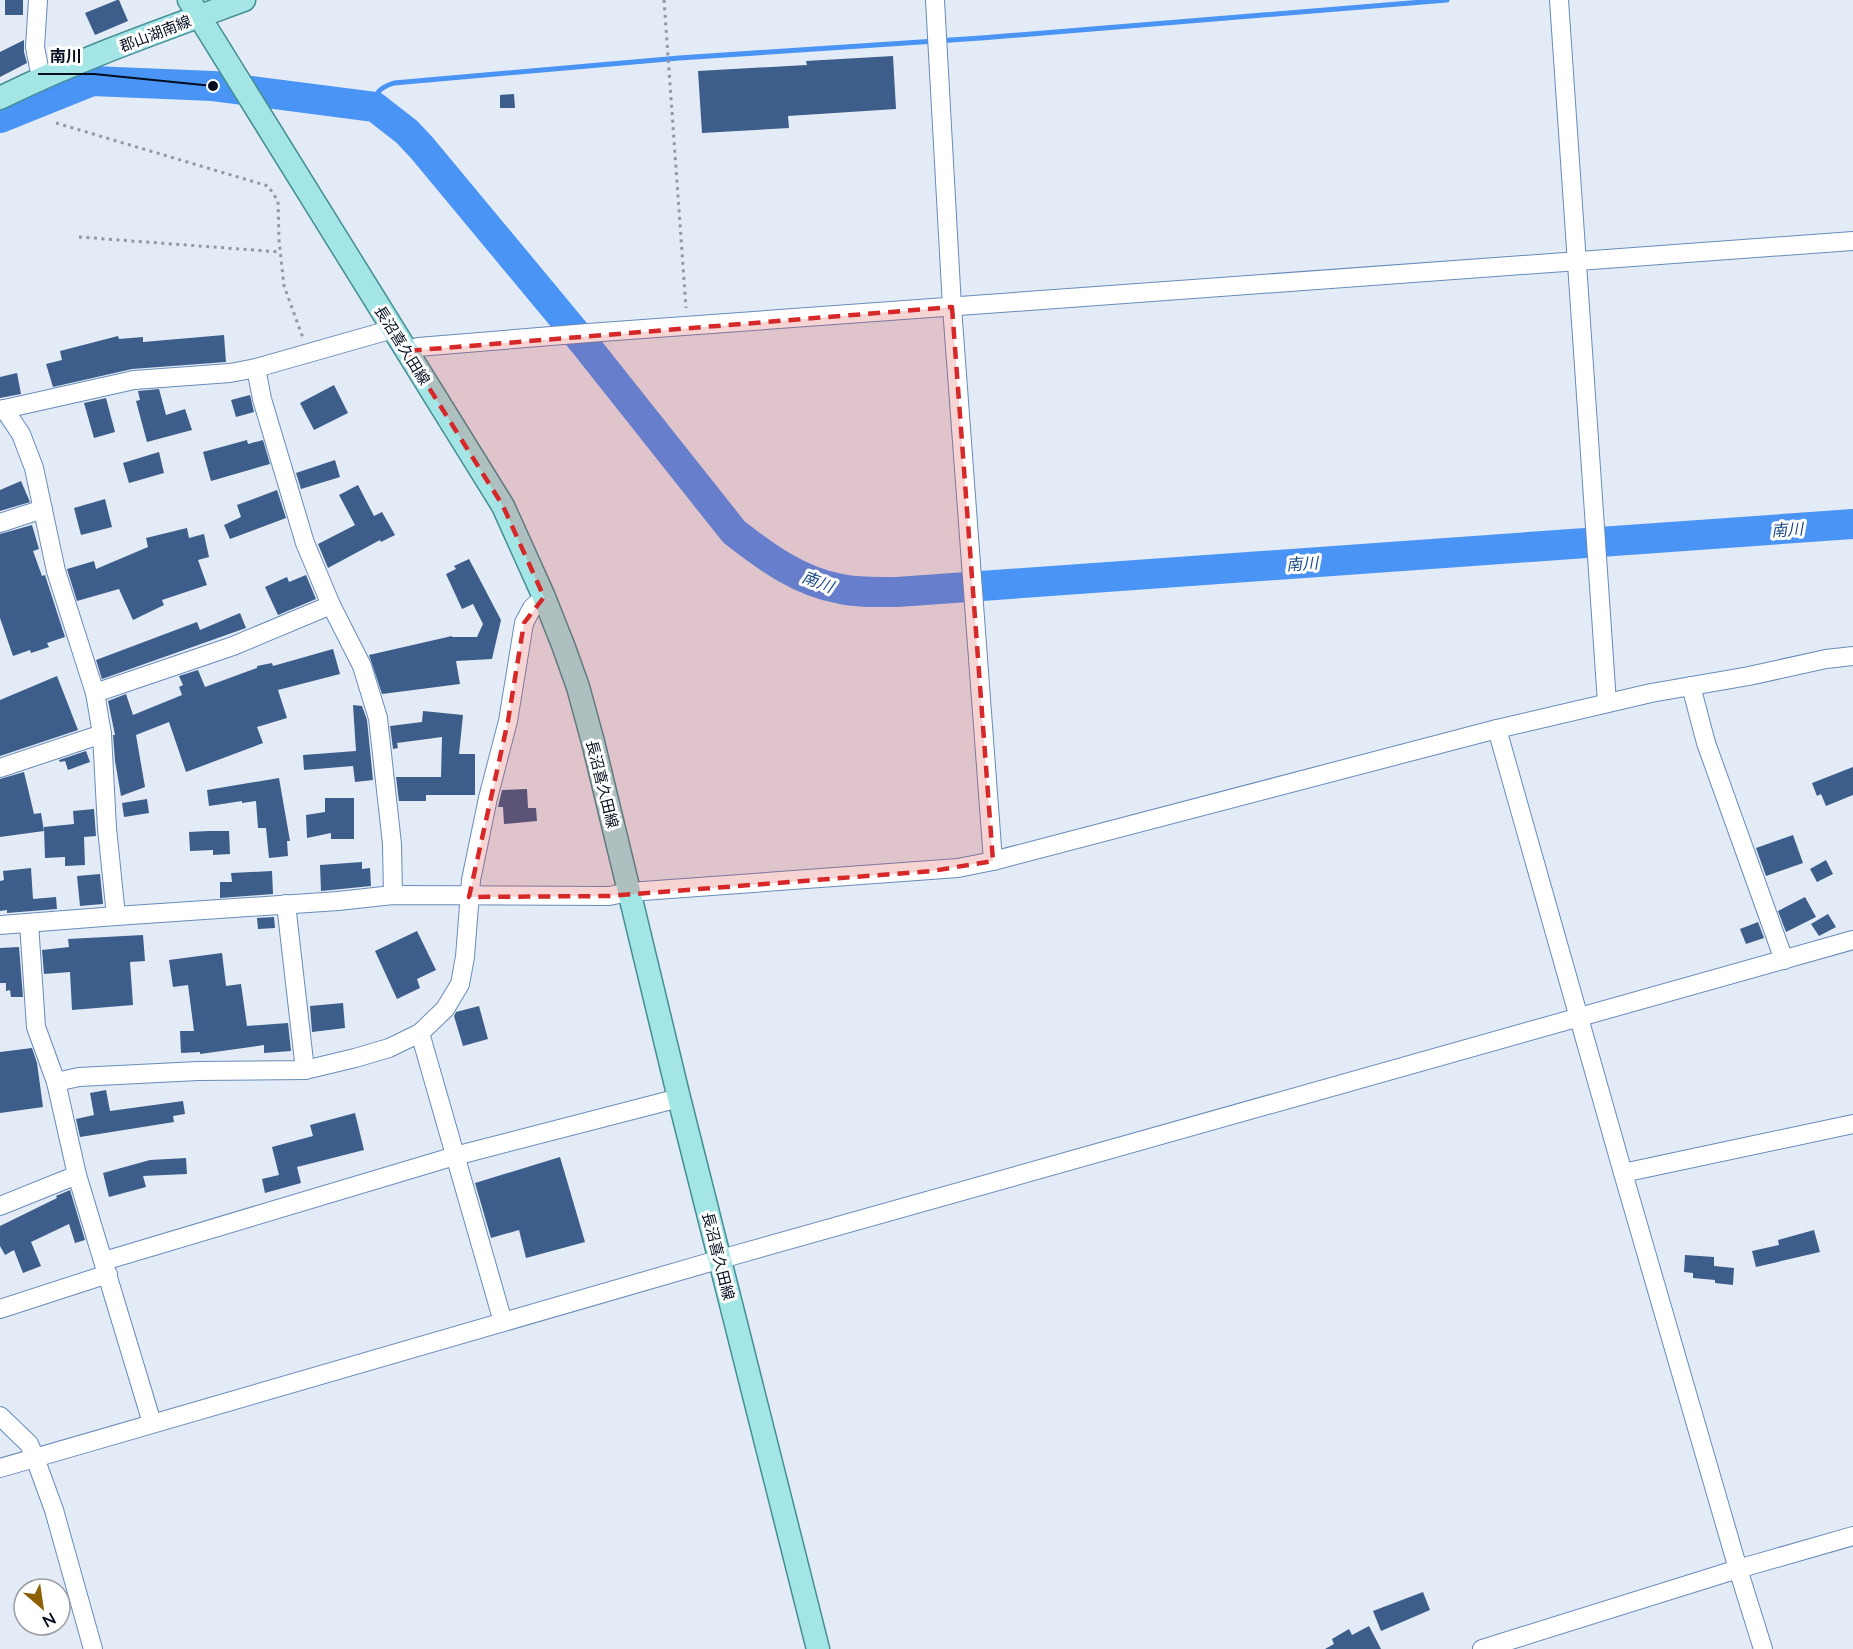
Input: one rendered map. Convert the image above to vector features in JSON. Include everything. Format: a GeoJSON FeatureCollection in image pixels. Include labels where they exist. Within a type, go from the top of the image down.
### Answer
{"type":"FeatureCollection","features":[{"type":"Feature","properties":{"kind":"main road","name":"郡山湖南線"},"geometry":{"type":"LineString","coordinates":[[0,98],[41,78],[244,0]]}},
{"type":"Feature","properties":{"kind":"main road","name":"長沼喜久田線"},"geometry":{"type":"LineString","coordinates":[[200,17],[503,506],[544,597],[578,687],[593,742],[679,1098],[818,1649]]}},
{"type":"Feature","properties":{"kind":"street"},"geometry":{"type":"LineString","coordinates":[[38,0],[35,47],[41,78]]}},
{"type":"Feature","properties":{"kind":"street"},"geometry":{"type":"LineString","coordinates":[[935,0],[952,307],[993,861]]}},
{"type":"Feature","properties":{"kind":"street"},"geometry":{"type":"LineString","coordinates":[[1558,0],[1607,703]]}},
{"type":"Feature","properties":{"kind":"street"},"geometry":{"type":"LineString","coordinates":[[406,351],[418,347],[588,333],[1853,241]]}},
{"type":"Feature","properties":{"kind":"street"},"geometry":{"type":"LineString","coordinates":[[116,915],[106,828],[102,734],[95,693],[56,571],[34,468],[21,434],[2,409],[134,380],[230,373],[256,368],[393,329]]}},
{"type":"Feature","properties":{"kind":"street"},"geometry":{"type":"LineString","coordinates":[[256,368],[262,399],[305,543],[331,605],[362,666],[378,718],[392,844],[393,896]]}},
{"type":"Feature","properties":{"kind":"street"},"geometry":{"type":"LineString","coordinates":[[0,522],[43,509]]}},
{"type":"Feature","properties":{"kind":"street"},"geometry":{"type":"LineString","coordinates":[[56,1082],[79,1077],[198,1071],[305,1070],[389,1048],[420,1033],[445,1008],[460,984],[465,957],[469,897],[488,798],[508,721],[524,623],[532,608],[544,597]]}},
{"type":"Feature","properties":{"kind":"street"},"geometry":{"type":"LineString","coordinates":[[95,693],[233,646],[331,605]]}},
{"type":"Feature","properties":{"kind":"street"},"geometry":{"type":"LineString","coordinates":[[0,925],[393,896],[609,896],[629,892],[932,871],[993,861],[1497,729],[1607,703],[1853,656]]}},
{"type":"Feature","properties":{"kind":"street"},"geometry":{"type":"LineString","coordinates":[[1691,686],[1706,743],[1784,960]]}},
{"type":"Feature","properties":{"kind":"street"},"geometry":{"type":"LineString","coordinates":[[1497,729],[1623,1173],[1763,1649]]}},
{"type":"Feature","properties":{"kind":"street"},"geometry":{"type":"LineString","coordinates":[[0,768],[102,734]]}},
{"type":"Feature","properties":{"kind":"street"},"geometry":{"type":"LineString","coordinates":[[286,904],[305,1070]]}},
{"type":"Feature","properties":{"kind":"street"},"geometry":{"type":"LineString","coordinates":[[28,923],[36,1027],[56,1082],[77,1174],[152,1423]]}},
{"type":"Feature","properties":{"kind":"street"},"geometry":{"type":"LineString","coordinates":[[0,1468],[720,1259],[1853,940]]}},
{"type":"Feature","properties":{"kind":"street"},"geometry":{"type":"LineString","coordinates":[[420,1033],[503,1322]]}},
{"type":"Feature","properties":{"kind":"street"},"geometry":{"type":"LineString","coordinates":[[0,1309],[106,1268],[455,1156],[679,1098]]}},
{"type":"Feature","properties":{"kind":"street"},"geometry":{"type":"LineString","coordinates":[[1623,1173],[1853,1124]]}},
{"type":"Feature","properties":{"kind":"street"},"geometry":{"type":"LineString","coordinates":[[0,1206],[77,1174]]}},
{"type":"Feature","properties":{"kind":"street"},"geometry":{"type":"LineString","coordinates":[[0,1416],[29,1444],[35,1458],[54,1509],[93,1649]]}},
{"type":"Feature","properties":{"kind":"street"},"geometry":{"type":"LineString","coordinates":[[1482,1649],[1738,1569],[1853,1536]]}},
{"type":"Feature","properties":{"kind":"path"},"geometry":{"type":"LineString","coordinates":[[664,0],[687,312],[684,327]]}},
{"type":"Feature","properties":{"kind":"path"},"geometry":{"type":"LineString","coordinates":[[56,123],[268,186],[278,201],[280,252],[289,302],[310,353]]}},
{"type":"Feature","properties":{"kind":"path"},"geometry":{"type":"LineString","coordinates":[[79,237],[280,252]]}},
{"type":"Feature","properties":{"kind":"highlighted area"},"geometry":{"type":"Polygon","coordinates":[[[952,307],[993,861],[932,871],[609,896],[469,897],[508,721],[524,623],[544,597],[503,506],[406,351],[952,307]]]}},
{"type":"Feature","properties":{"kind":"building"},"geometry":{"type":"Polygon","coordinates":[[[5,0],[23,0],[23,15],[5,15],[5,0]]]}},
{"type":"Feature","properties":{"kind":"building"},"geometry":{"type":"Polygon","coordinates":[[[117,0],[128,21],[95,35],[85,13],[117,0]]]}},
{"type":"Feature","properties":{"kind":"building"},"geometry":{"type":"Polygon","coordinates":[[[24,40],[27,63],[0,77],[0,52],[24,40]]]}},
{"type":"Feature","properties":{"kind":"building"},"geometry":{"type":"Polygon","coordinates":[[[893,56],[896,109],[788,116],[789,128],[702,133],[698,71],[807,65],[806,61],[893,56]]]}},
{"type":"Feature","properties":{"kind":"building"},"geometry":{"type":"Polygon","coordinates":[[[514,94],[515,108],[500,108],[500,95],[514,94]]]}},
{"type":"Feature","properties":{"kind":"building"},"geometry":{"type":"Polygon","coordinates":[[[224,335],[226,362],[132,369],[53,387],[46,364],[62,360],[60,351],[118,336],[119,339],[143,337],[143,342],[224,335]]]}},
{"type":"Feature","properties":{"kind":"building"},"geometry":{"type":"Polygon","coordinates":[[[17,373],[21,394],[0,398],[0,377],[17,373]]]}},
{"type":"Feature","properties":{"kind":"building"},"geometry":{"type":"Polygon","coordinates":[[[334,385],[348,413],[314,430],[300,403],[334,385]]]}},
{"type":"Feature","properties":{"kind":"building"},"geometry":{"type":"Polygon","coordinates":[[[159,389],[166,415],[185,409],[192,430],[147,442],[136,401],[140,400],[138,391],[159,389]]]}},
{"type":"Feature","properties":{"kind":"building"},"geometry":{"type":"Polygon","coordinates":[[[250,395],[254,412],[236,417],[231,400],[250,395]]]}},
{"type":"Feature","properties":{"kind":"building"},"geometry":{"type":"Polygon","coordinates":[[[106,398],[115,432],[94,438],[84,403],[106,398]]]}},
{"type":"Feature","properties":{"kind":"building"},"geometry":{"type":"Polygon","coordinates":[[[247,440],[248,444],[263,440],[270,464],[211,481],[203,452],[247,440]]]}},
{"type":"Feature","properties":{"kind":"building"},"geometry":{"type":"Polygon","coordinates":[[[159,452],[164,473],[129,483],[123,463],[159,452]]]}},
{"type":"Feature","properties":{"kind":"building"},"geometry":{"type":"Polygon","coordinates":[[[335,460],[340,477],[301,489],[296,473],[335,460]]]}},
{"type":"Feature","properties":{"kind":"building"},"geometry":{"type":"Polygon","coordinates":[[[21,481],[30,502],[0,511],[0,490],[21,481]]]}},
{"type":"Feature","properties":{"kind":"building"},"geometry":{"type":"Polygon","coordinates":[[[358,485],[374,516],[382,512],[395,535],[381,542],[380,540],[328,568],[318,544],[355,525],[339,495],[358,485]]]}},
{"type":"Feature","properties":{"kind":"building"},"geometry":{"type":"Polygon","coordinates":[[[277,490],[286,518],[230,539],[224,525],[241,517],[237,505],[277,490]]]}},
{"type":"Feature","properties":{"kind":"building"},"geometry":{"type":"Polygon","coordinates":[[[105,499],[112,527],[81,535],[74,508],[105,499]]]}},
{"type":"Feature","properties":{"kind":"building"},"geometry":{"type":"Polygon","coordinates":[[[32,525],[39,549],[33,551],[42,576],[45,575],[65,637],[47,643],[49,647],[13,656],[0,618],[0,534],[32,525]]]}},
{"type":"Feature","properties":{"kind":"building"},"geometry":{"type":"Polygon","coordinates":[[[187,528],[189,538],[204,534],[209,557],[198,560],[207,585],[162,600],[164,605],[133,620],[119,589],[77,601],[67,569],[94,561],[96,569],[148,547],[146,538],[187,528]]]}},
{"type":"Feature","properties":{"kind":"building"},"geometry":{"type":"Polygon","coordinates":[[[469,559],[501,620],[492,659],[456,661],[460,684],[382,694],[369,655],[452,636],[477,637],[483,624],[473,604],[462,609],[446,574],[456,569],[454,566],[469,559]]]}},
{"type":"Feature","properties":{"kind":"building"},"geometry":{"type":"Polygon","coordinates":[[[306,575],[316,599],[278,615],[265,587],[287,577],[289,582],[306,575]]]}},
{"type":"Feature","properties":{"kind":"building"},"geometry":{"type":"Polygon","coordinates":[[[240,613],[246,628],[102,679],[96,660],[197,622],[200,630],[240,613]]]}},
{"type":"Feature","properties":{"kind":"building"},"geometry":{"type":"Polygon","coordinates":[[[333,649],[340,674],[278,690],[287,718],[257,727],[263,743],[186,772],[169,722],[136,735],[145,787],[121,796],[115,761],[113,735],[115,735],[108,701],[126,694],[133,715],[182,695],[179,687],[183,685],[179,676],[198,670],[205,687],[257,668],[257,666],[272,663],[273,666],[333,649]]]}},
{"type":"Feature","properties":{"kind":"building"},"geometry":{"type":"Polygon","coordinates":[[[57,676],[78,730],[0,756],[0,700],[57,676]]]}},
{"type":"Feature","properties":{"kind":"building"},"geometry":{"type":"Polygon","coordinates":[[[353,705],[362,706],[367,720],[373,780],[355,782],[353,766],[304,770],[303,755],[356,751],[353,705]]]}},
{"type":"Feature","properties":{"kind":"building"},"geometry":{"type":"Polygon","coordinates":[[[423,711],[463,715],[459,754],[475,754],[475,795],[426,795],[426,801],[399,801],[396,777],[441,777],[442,737],[397,743],[398,748],[393,749],[390,726],[422,722],[423,711]]]}},
{"type":"Feature","properties":{"kind":"building"},"geometry":{"type":"Polygon","coordinates":[[[86,751],[90,762],[68,770],[65,761],[60,762],[59,760],[86,751]]]}},
{"type":"Feature","properties":{"kind":"building"},"geometry":{"type":"Polygon","coordinates":[[[1853,767],[1853,795],[1826,806],[1821,794],[1817,796],[1812,783],[1853,767]]]}},
{"type":"Feature","properties":{"kind":"building"},"geometry":{"type":"Polygon","coordinates":[[[24,772],[34,814],[41,813],[44,831],[0,837],[0,779],[24,772]]]}},
{"type":"Feature","properties":{"kind":"building"},"geometry":{"type":"Polygon","coordinates":[[[279,778],[290,841],[287,841],[288,856],[269,858],[266,828],[258,828],[256,801],[209,806],[207,790],[279,778]]]}},
{"type":"Feature","properties":{"kind":"building"},"geometry":{"type":"Polygon","coordinates":[[[527,789],[528,808],[536,808],[537,821],[504,824],[503,807],[498,807],[502,790],[527,789]]]}},
{"type":"Feature","properties":{"kind":"building"},"geometry":{"type":"Polygon","coordinates":[[[325,798],[354,798],[354,839],[331,839],[331,833],[307,838],[306,815],[325,812],[325,798]]]}},
{"type":"Feature","properties":{"kind":"building"},"geometry":{"type":"Polygon","coordinates":[[[147,799],[149,813],[124,817],[122,803],[147,799]]]}},
{"type":"Feature","properties":{"kind":"building"},"geometry":{"type":"Polygon","coordinates":[[[94,809],[96,836],[84,837],[85,865],[65,866],[65,857],[45,858],[44,827],[74,824],[73,811],[94,809]]]}},
{"type":"Feature","properties":{"kind":"building"},"geometry":{"type":"Polygon","coordinates":[[[229,831],[230,854],[213,855],[213,850],[190,851],[189,832],[229,831]]]}},
{"type":"Feature","properties":{"kind":"building"},"geometry":{"type":"Polygon","coordinates":[[[1793,835],[1803,863],[1766,876],[1756,848],[1793,835]]]}},
{"type":"Feature","properties":{"kind":"building"},"geometry":{"type":"Polygon","coordinates":[[[1826,860],[1833,874],[1817,882],[1810,869],[1826,860]]]}},
{"type":"Feature","properties":{"kind":"building"},"geometry":{"type":"Polygon","coordinates":[[[362,862],[362,869],[370,868],[371,886],[321,891],[320,865],[362,862]]]}},
{"type":"Feature","properties":{"kind":"building"},"geometry":{"type":"Polygon","coordinates":[[[31,868],[33,899],[56,897],[57,909],[7,913],[7,910],[0,911],[0,881],[4,880],[3,871],[31,868]]]}},
{"type":"Feature","properties":{"kind":"building"},"geometry":{"type":"Polygon","coordinates":[[[272,871],[273,894],[220,898],[220,882],[232,882],[231,873],[272,871]]]}},
{"type":"Feature","properties":{"kind":"building"},"geometry":{"type":"Polygon","coordinates":[[[100,874],[103,904],[80,906],[77,876],[100,874]]]}},
{"type":"Feature","properties":{"kind":"building"},"geometry":{"type":"Polygon","coordinates":[[[1805,897],[1816,917],[1786,932],[1778,911],[1805,897]]]}},
{"type":"Feature","properties":{"kind":"building"},"geometry":{"type":"Polygon","coordinates":[[[1828,914],[1836,927],[1819,936],[1811,924],[1828,914]]]}},
{"type":"Feature","properties":{"kind":"building"},"geometry":{"type":"Polygon","coordinates":[[[274,917],[275,928],[258,929],[257,918],[274,917]]]}},
{"type":"Feature","properties":{"kind":"building"},"geometry":{"type":"Polygon","coordinates":[[[1758,922],[1764,938],[1746,944],[1740,929],[1758,922]]]}},
{"type":"Feature","properties":{"kind":"building"},"geometry":{"type":"Polygon","coordinates":[[[417,931],[436,970],[417,979],[420,988],[397,999],[375,951],[417,931]]]}},
{"type":"Feature","properties":{"kind":"building"},"geometry":{"type":"Polygon","coordinates":[[[143,935],[145,961],[130,962],[133,1005],[72,1010],[70,972],[44,974],[42,950],[69,947],[68,939],[143,935]]]}},
{"type":"Feature","properties":{"kind":"building"},"geometry":{"type":"Polygon","coordinates":[[[19,947],[23,997],[11,997],[10,990],[6,991],[6,983],[0,983],[0,948],[19,947]]]}},
{"type":"Feature","properties":{"kind":"building"},"geometry":{"type":"Polygon","coordinates":[[[222,953],[226,986],[241,984],[247,1026],[288,1023],[291,1051],[264,1053],[264,1045],[200,1054],[200,1052],[181,1053],[180,1031],[194,1031],[188,985],[173,987],[169,960],[222,953]]]}},
{"type":"Feature","properties":{"kind":"building"},"geometry":{"type":"Polygon","coordinates":[[[343,1003],[345,1028],[312,1032],[310,1006],[343,1003]]]}},
{"type":"Feature","properties":{"kind":"building"},"geometry":{"type":"Polygon","coordinates":[[[479,1006],[488,1039],[463,1046],[454,1016],[456,1012],[479,1006]]]}},
{"type":"Feature","properties":{"kind":"building"},"geometry":{"type":"Polygon","coordinates":[[[32,1048],[37,1063],[43,1107],[0,1113],[0,1052],[32,1048]]]}},
{"type":"Feature","properties":{"kind":"building"},"geometry":{"type":"Polygon","coordinates":[[[106,1090],[110,1111],[183,1101],[185,1114],[173,1116],[174,1122],[80,1137],[76,1119],[94,1115],[90,1093],[106,1090]]]}},
{"type":"Feature","properties":{"kind":"building"},"geometry":{"type":"Polygon","coordinates":[[[355,1113],[364,1150],[297,1167],[301,1183],[265,1193],[262,1179],[279,1175],[272,1147],[313,1136],[310,1125],[355,1113]]]}},
{"type":"Feature","properties":{"kind":"building"},"geometry":{"type":"Polygon","coordinates":[[[560,1157],[585,1242],[526,1258],[519,1230],[491,1238],[475,1183],[560,1157]]]}},
{"type":"Feature","properties":{"kind":"building"},"geometry":{"type":"Polygon","coordinates":[[[186,1158],[187,1174],[143,1176],[146,1187],[109,1197],[103,1173],[150,1160],[186,1158]]]}},
{"type":"Feature","properties":{"kind":"building"},"geometry":{"type":"Polygon","coordinates":[[[70,1190],[85,1240],[75,1243],[69,1224],[31,1242],[41,1266],[23,1273],[14,1250],[5,1255],[0,1246],[0,1226],[70,1190]]]}},
{"type":"Feature","properties":{"kind":"building"},"geometry":{"type":"Polygon","coordinates":[[[1814,1230],[1820,1252],[1756,1267],[1752,1251],[1779,1245],[1778,1240],[1814,1230]]]}},
{"type":"Feature","properties":{"kind":"building"},"geometry":{"type":"Polygon","coordinates":[[[1685,1255],[1714,1257],[1714,1266],[1734,1268],[1733,1285],[1715,1283],[1715,1280],[1693,1278],[1693,1273],[1684,1272],[1685,1255]]]}},
{"type":"Feature","properties":{"kind":"building"},"geometry":{"type":"Polygon","coordinates":[[[1423,1592],[1430,1610],[1381,1631],[1373,1611],[1423,1592]]]}},
{"type":"Feature","properties":{"kind":"building"},"geometry":{"type":"Polygon","coordinates":[[[1369,1626],[1381,1649],[1325,1649],[1334,1644],[1332,1639],[1349,1629],[1352,1635],[1369,1626]]]}},
{"type":"Feature","properties":{"kind":"waterway"},"geometry":{"type":"LineString","coordinates":[[375,107],[379,91],[394,83],[679,58],[981,38],[1447,0]]}},
{"type":"Feature","properties":{"kind":"waterway","name":"南川"},"geometry":{"type":"LineString","coordinates":[[0,118],[92,81],[213,86],[375,107],[407,132],[422,148],[584,343],[734,532],[784,567],[826,586],[862,592],[897,592],[1853,524]]}},
{"type":"Feature","properties":{"kind":"place","name":"南川"},"geometry":{"type":"Point","coordinates":[213,86]}}]}
